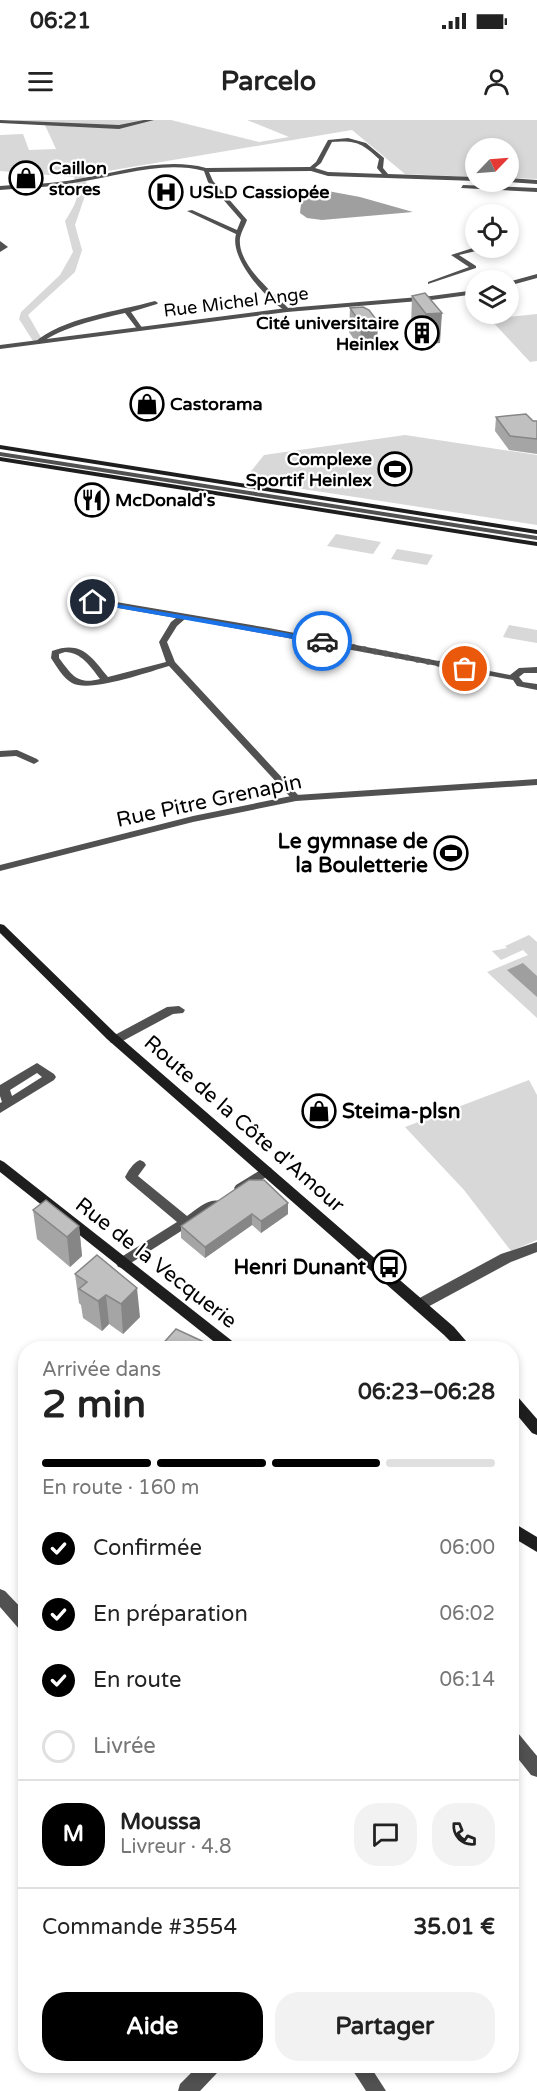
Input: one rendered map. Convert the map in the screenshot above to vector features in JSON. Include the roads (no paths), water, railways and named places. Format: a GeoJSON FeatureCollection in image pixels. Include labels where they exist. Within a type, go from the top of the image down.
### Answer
{"type":"FeatureCollection","features":[{"type":"Feature","properties":{"kind":"main road"},"geometry":{"type":"LineString","coordinates":[[0,447],[537,532]]}},
{"type":"Feature","properties":{"kind":"main road"},"geometry":{"type":"LineString","coordinates":[[0,459],[537,544]]}},
{"type":"Feature","properties":{"kind":"main road","name":"Route de la Côte d'Amour"},"geometry":{"type":"LineString","coordinates":[[0,927],[115,1040],[267,1171],[458,1341]]}},
{"type":"Feature","properties":{"kind":"main road","name":"Rue de la Vecquerie"},"geometry":{"type":"LineString","coordinates":[[0,1165],[222,1341]]}},
{"type":"Feature","properties":{"kind":"main road"},"geometry":{"type":"LineString","coordinates":[[519,1408],[537,1429]]}},
{"type":"Feature","properties":{"kind":"main road"},"geometry":{"type":"LineString","coordinates":[[519,1533],[537,1545]]}},
{"type":"Feature","properties":{"kind":"street"},"geometry":{"type":"LineString","coordinates":[[0,121],[119,127],[151,120]]}},
{"type":"Feature","properties":{"kind":"street"},"geometry":{"type":"LineString","coordinates":[[311,169],[318,163],[330,141],[360,140],[382,159],[380,168],[386,176]]}},
{"type":"Feature","properties":{"kind":"street"},"geometry":{"type":"LineString","coordinates":[[0,188],[81,181],[160,167],[199,167],[206,170],[311,169],[328,174],[465,179]]}},
{"type":"Feature","properties":{"kind":"street"},"geometry":{"type":"LineString","coordinates":[[206,170],[210,181],[244,220],[237,241],[241,257],[248,270],[287,310]]}},
{"type":"Feature","properties":{"kind":"street"},"geometry":{"type":"LineString","coordinates":[[519,181],[537,182]]}},
{"type":"Feature","properties":{"kind":"street"},"geometry":{"type":"LineString","coordinates":[[426,185],[437,186]]}},
{"type":"Feature","properties":{"kind":"street"},"geometry":{"type":"LineString","coordinates":[[459,187],[537,190]]}},
{"type":"Feature","properties":{"kind":"street"},"geometry":{"type":"LineString","coordinates":[[190,211],[238,233]]}},
{"type":"Feature","properties":{"kind":"street"},"geometry":{"type":"LineString","coordinates":[[225,213],[235,211]]}},
{"type":"Feature","properties":{"kind":"street"},"geometry":{"type":"LineString","coordinates":[[207,218],[216,215]]}},
{"type":"Feature","properties":{"kind":"street"},"geometry":{"type":"LineString","coordinates":[[0,243],[5,247],[0,250]]}},
{"type":"Feature","properties":{"kind":"street"},"geometry":{"type":"LineString","coordinates":[[430,283],[474,267],[454,255],[465,252]]}},
{"type":"Feature","properties":{"kind":"street"},"geometry":{"type":"LineString","coordinates":[[519,281],[537,276]]}},
{"type":"Feature","properties":{"kind":"street","name":"Rue Michel Ange"},"geometry":{"type":"LineString","coordinates":[[0,347],[287,310],[465,293]]}},
{"type":"Feature","properties":{"kind":"street"},"geometry":{"type":"LineString","coordinates":[[37,343],[76,323],[155,303]]}},
{"type":"Feature","properties":{"kind":"street"},"geometry":{"type":"LineString","coordinates":[[127,311],[140,329]]}},
{"type":"Feature","properties":{"kind":"street"},"geometry":{"type":"LineString","coordinates":[[0,454],[537,538]]}},
{"type":"Feature","properties":{"kind":"street"},"geometry":{"type":"LineString","coordinates":[[75,598],[514,678],[525,686],[537,687]]}},
{"type":"Feature","properties":{"kind":"street"},"geometry":{"type":"LineString","coordinates":[[183,617],[163,642],[171,663],[296,798]]}},
{"type":"Feature","properties":{"kind":"street"},"geometry":{"type":"LineString","coordinates":[[106,680],[80,651],[71,648],[55,653],[54,658],[75,682],[82,685],[106,680],[171,663]]}},
{"type":"Feature","properties":{"kind":"street"},"geometry":{"type":"LineString","coordinates":[[514,678],[516,673],[522,669],[537,670]]}},
{"type":"Feature","properties":{"kind":"street"},"geometry":{"type":"LineString","coordinates":[[0,754],[16,753],[34,761]]}},
{"type":"Feature","properties":{"kind":"street","name":"Rue Pitre Grenapin"},"geometry":{"type":"LineString","coordinates":[[0,868],[193,819],[296,798],[537,782]]}},
{"type":"Feature","properties":{"kind":"street"},"geometry":{"type":"LineString","coordinates":[[115,1040],[171,1010],[179,1010]]}},
{"type":"Feature","properties":{"kind":"street"},"geometry":{"type":"LineString","coordinates":[[140,1165],[131,1178],[186,1222]]}},
{"type":"Feature","properties":{"kind":"street"},"geometry":{"type":"LineString","coordinates":[[123,1263],[267,1171]]}},
{"type":"Feature","properties":{"kind":"street"},"geometry":{"type":"LineString","coordinates":[[419,1305],[506,1258],[537,1247]]}},
{"type":"Feature","properties":{"kind":"street"},"geometry":{"type":"LineString","coordinates":[[0,1596],[18,1616]]}},
{"type":"Feature","properties":{"kind":"street"},"geometry":{"type":"LineString","coordinates":[[519,1747],[537,1769]]}},
{"type":"Feature","properties":{"kind":"street"},"geometry":{"type":"LineString","coordinates":[[187,2091],[204,2073]]}},
{"type":"Feature","properties":{"kind":"street"},"geometry":{"type":"LineString","coordinates":[[364,2073],[377,2091]]}},
{"type":"Feature","properties":{"kind":"place","name":"Caillon stores"},"geometry":{"type":"Point","coordinates":[26,178]}},
{"type":"Feature","properties":{"kind":"place","name":"USLD Cassiopée"},"geometry":{"type":"Point","coordinates":[166,192]}},
{"type":"Feature","properties":{"kind":"place","name":"Cité universitaire Heinlex"},"geometry":{"type":"Point","coordinates":[422,333]}},
{"type":"Feature","properties":{"kind":"place","name":"Castorama"},"geometry":{"type":"Point","coordinates":[147,404]}},
{"type":"Feature","properties":{"kind":"place","name":"Complexe Sportif Heinlex"},"geometry":{"type":"Point","coordinates":[395,469]}},
{"type":"Feature","properties":{"kind":"place","name":"McDonald's"},"geometry":{"type":"Point","coordinates":[92,500]}},
{"type":"Feature","properties":{"kind":"place","name":"Le gymnase de la Bouletterie"},"geometry":{"type":"Point","coordinates":[451,853]}},
{"type":"Feature","properties":{"kind":"place","name":"Steima-plsn"},"geometry":{"type":"Point","coordinates":[319,1111]}},
{"type":"Feature","properties":{"kind":"place","name":"Henri Dunant"},"geometry":{"type":"Point","coordinates":[389,1267]}}]}
